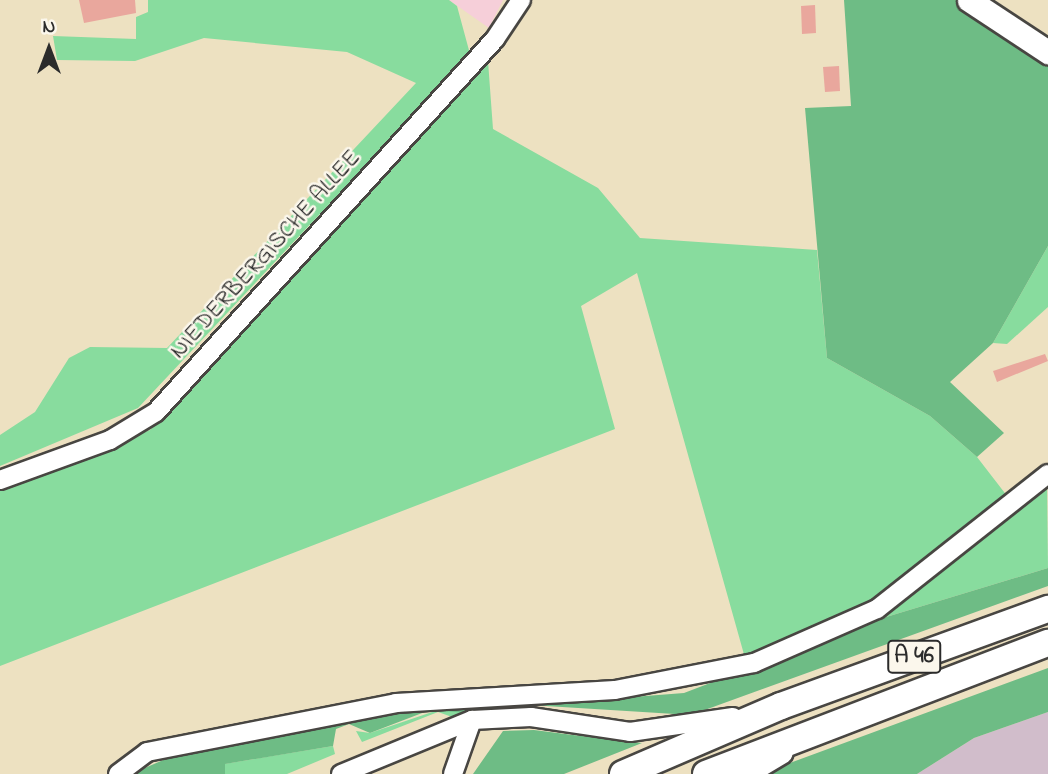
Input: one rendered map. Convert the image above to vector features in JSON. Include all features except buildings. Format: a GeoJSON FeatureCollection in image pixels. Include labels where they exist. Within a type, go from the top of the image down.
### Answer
{"type":"FeatureCollection","features":[{"type":"Feature","properties":{"kind":"highway","name":"A 46"},"geometry":{"type":"LineString","coordinates":[[623,774],[781,706],[1048,609]]}},
{"type":"Feature","properties":{"kind":"highway","name":"A 46"},"geometry":{"type":"LineString","coordinates":[[706,774],[833,723],[1048,643]]}},
{"type":"Feature","properties":{"kind":"main road"},"geometry":{"type":"LineString","coordinates":[[969,0],[1048,52]]}},
{"type":"Feature","properties":{"kind":"street","name":"NIEDERBERGISCHE ALLEE"},"geometry":{"type":"LineString","coordinates":[[0,480],[110,440],[156,412],[495,39],[521,0]]}},
{"type":"Feature","properties":{"kind":"street"},"geometry":{"type":"LineString","coordinates":[[118,774],[147,752],[396,703],[641,688],[754,663],[877,609],[1048,474]]}},
{"type":"Feature","properties":{"kind":"street"},"geometry":{"type":"LineString","coordinates":[[341,774],[472,719],[503,715],[666,731],[781,706]]}},
{"type":"Feature","properties":{"kind":"street"},"geometry":{"type":"LineString","coordinates":[[453,774],[472,719]]}},
{"type":"Feature","properties":{"kind":"street"},"geometry":{"type":"LineString","coordinates":[[750,774],[833,723]]}},
{"type":"Feature","properties":{"kind":"shaded area"},"geometry":{"type":"Polygon","coordinates":[[[449,0],[503,0],[489,28],[449,0]]]}},
{"type":"Feature","properties":{"kind":"shaded area"},"geometry":{"type":"Polygon","coordinates":[[[1048,712],[1048,774],[917,774],[974,738],[1048,712]]]}},
{"type":"Feature","properties":{"kind":"green space"},"geometry":{"type":"Polygon","coordinates":[[[148,0],[449,0],[457,6],[470,54],[138,408],[0,466],[0,435],[35,412],[69,358],[90,347],[167,348],[416,83],[347,52],[204,38],[135,61],[57,60],[53,36],[136,39],[136,17],[148,12],[148,0]]]}},
{"type":"Feature","properties":{"kind":"green space"},"geometry":{"type":"Polygon","coordinates":[[[844,0],[960,0],[1048,61],[1048,246],[993,343],[950,382],[1004,433],[977,457],[930,416],[827,358],[805,108],[851,106],[844,0]]]}},
{"type":"Feature","properties":{"kind":"green space"},"geometry":{"type":"Polygon","coordinates":[[[488,61],[493,129],[598,188],[640,238],[817,250],[827,358],[930,416],[977,457],[1011,501],[869,608],[745,658],[637,273],[581,306],[615,429],[0,666],[0,490],[150,430],[488,61]]]}},
{"type":"Feature","properties":{"kind":"green space"},"geometry":{"type":"Polygon","coordinates":[[[1048,246],[1048,307],[1007,344],[993,343],[1048,246]]]}},
{"type":"Feature","properties":{"kind":"green space"},"geometry":{"type":"Polygon","coordinates":[[[1047,480],[1048,568],[873,621],[1047,480]]]}},
{"type":"Feature","properties":{"kind":"green space"},"geometry":{"type":"Polygon","coordinates":[[[1048,568],[1048,586],[691,715],[530,705],[684,693],[873,621],[1048,568]]]}},
{"type":"Feature","properties":{"kind":"green space"},"geometry":{"type":"Polygon","coordinates":[[[1048,668],[1048,712],[974,738],[917,774],[760,774],[1048,668]]]}},
{"type":"Feature","properties":{"kind":"green space"},"geometry":{"type":"Polygon","coordinates":[[[503,702],[468,713],[430,710],[370,733],[349,724],[336,729],[333,746],[225,764],[225,774],[131,774],[177,754],[363,716],[503,702]]]}},
{"type":"Feature","properties":{"kind":"green space"},"geometry":{"type":"Polygon","coordinates":[[[444,708],[468,713],[455,718],[438,712],[362,742],[356,731],[370,733],[444,708]]]}},
{"type":"Feature","properties":{"kind":"green space"},"geometry":{"type":"Polygon","coordinates":[[[534,730],[642,743],[564,774],[473,774],[503,731],[534,730]]]}},
{"type":"Feature","properties":{"kind":"green space"},"geometry":{"type":"Polygon","coordinates":[[[333,746],[335,754],[287,774],[225,774],[224,764],[333,746]]]}}]}
